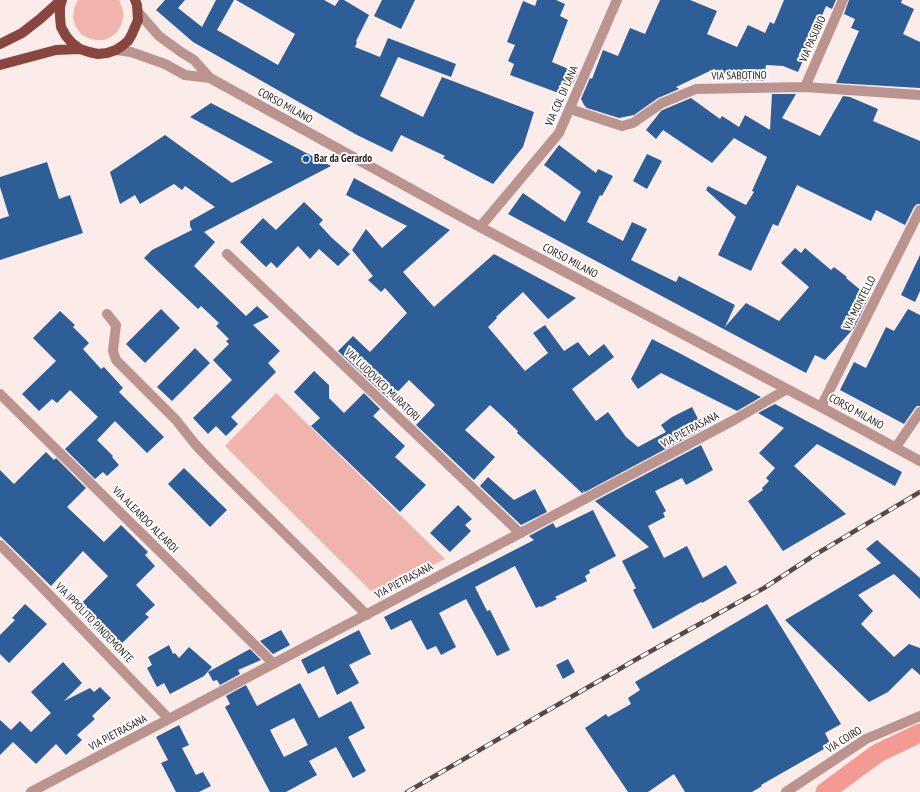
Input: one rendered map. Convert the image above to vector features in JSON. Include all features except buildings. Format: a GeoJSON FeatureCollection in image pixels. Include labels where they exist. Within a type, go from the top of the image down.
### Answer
{"type":"FeatureCollection","features":[{"type":"Feature","properties":{"kind":"main road"},"geometry":{"type":"LineString","coordinates":[[0,44],[22,33],[62,0]]}},
{"type":"Feature","properties":{"kind":"main road"},"geometry":{"type":"LineString","coordinates":[[62,0],[60,7],[61,27],[66,36],[80,49],[98,54],[116,50],[128,41],[138,20],[137,5],[135,0]]}},
{"type":"Feature","properties":{"kind":"main road"},"geometry":{"type":"LineString","coordinates":[[0,65],[56,50],[80,49]]}},
{"type":"Feature","properties":{"kind":"street","name":"VIA COL DI LANA"},"geometry":{"type":"LineString","coordinates":[[480,227],[559,133],[617,0]]}},
{"type":"Feature","properties":{"kind":"street","name":"VIA PASUBIO"},"geometry":{"type":"LineString","coordinates":[[805,87],[843,0]]}},
{"type":"Feature","properties":{"kind":"street","name":"CORSO MILANO"},"geometry":{"type":"LineString","coordinates":[[138,12],[159,36],[194,60],[210,78],[480,227],[920,461]]}},
{"type":"Feature","properties":{"kind":"street","name":"CORSO MILANO"},"geometry":{"type":"LineString","coordinates":[[116,50],[131,52],[165,64],[185,75],[210,78]]}},
{"type":"Feature","properties":{"kind":"street","name":"VIA SABOTINO"},"geometry":{"type":"LineString","coordinates":[[570,109],[622,126],[633,123],[662,102],[696,89],[805,87],[920,95]]}},
{"type":"Feature","properties":{"kind":"street","name":"VIA MONTELLO"},"geometry":{"type":"LineString","coordinates":[[821,407],[920,210]]}},
{"type":"Feature","properties":{"kind":"street","name":"VIA LUDOVICO MURATORI"},"geometry":{"type":"LineString","coordinates":[[226,254],[520,533]]}},
{"type":"Feature","properties":{"kind":"street"},"geometry":{"type":"LineString","coordinates":[[107,314],[116,325],[113,350],[116,360],[176,420],[195,444],[213,463],[367,614]]}},
{"type":"Feature","properties":{"kind":"street","name":"VIA PIETRASANA"},"geometry":{"type":"LineString","coordinates":[[31,792],[734,420],[787,389]]}},
{"type":"Feature","properties":{"kind":"street","name":"VIA ALEARDO ALEARDI"},"geometry":{"type":"LineString","coordinates":[[0,394],[274,664]]}},
{"type":"Feature","properties":{"kind":"street"},"geometry":{"type":"LineString","coordinates":[[896,447],[920,412]]}},
{"type":"Feature","properties":{"kind":"street","name":"VIA IPPOLITO PINDEMONTE"},"geometry":{"type":"LineString","coordinates":[[0,545],[169,719]]}},
{"type":"Feature","properties":{"kind":"street","name":"VIA COIRO"},"geometry":{"type":"LineString","coordinates":[[786,792],[866,739],[920,716]]}},
{"type":"Feature","properties":{"kind":"shaded area"},"geometry":{"type":"Polygon","coordinates":[[[78,0],[119,0],[123,10],[123,18],[117,32],[104,40],[88,38],[81,34],[76,27],[73,18],[74,9],[78,0]]]}},
{"type":"Feature","properties":{"kind":"shaded area"},"geometry":{"type":"Polygon","coordinates":[[[276,393],[445,559],[375,595],[225,446],[276,393]]]}},
{"type":"Feature","properties":{"kind":"waterway"},"geometry":{"type":"LineString","coordinates":[[825,792],[878,753],[920,733]]}},
{"type":"Feature","properties":{"kind":"railway"},"geometry":{"type":"LineString","coordinates":[[407,792],[635,660],[764,588],[813,556],[920,492]]}},
{"type":"Feature","properties":{"kind":"place","name":"Bar da Gerardo"},"geometry":{"type":"Point","coordinates":[306,159]}}]}
